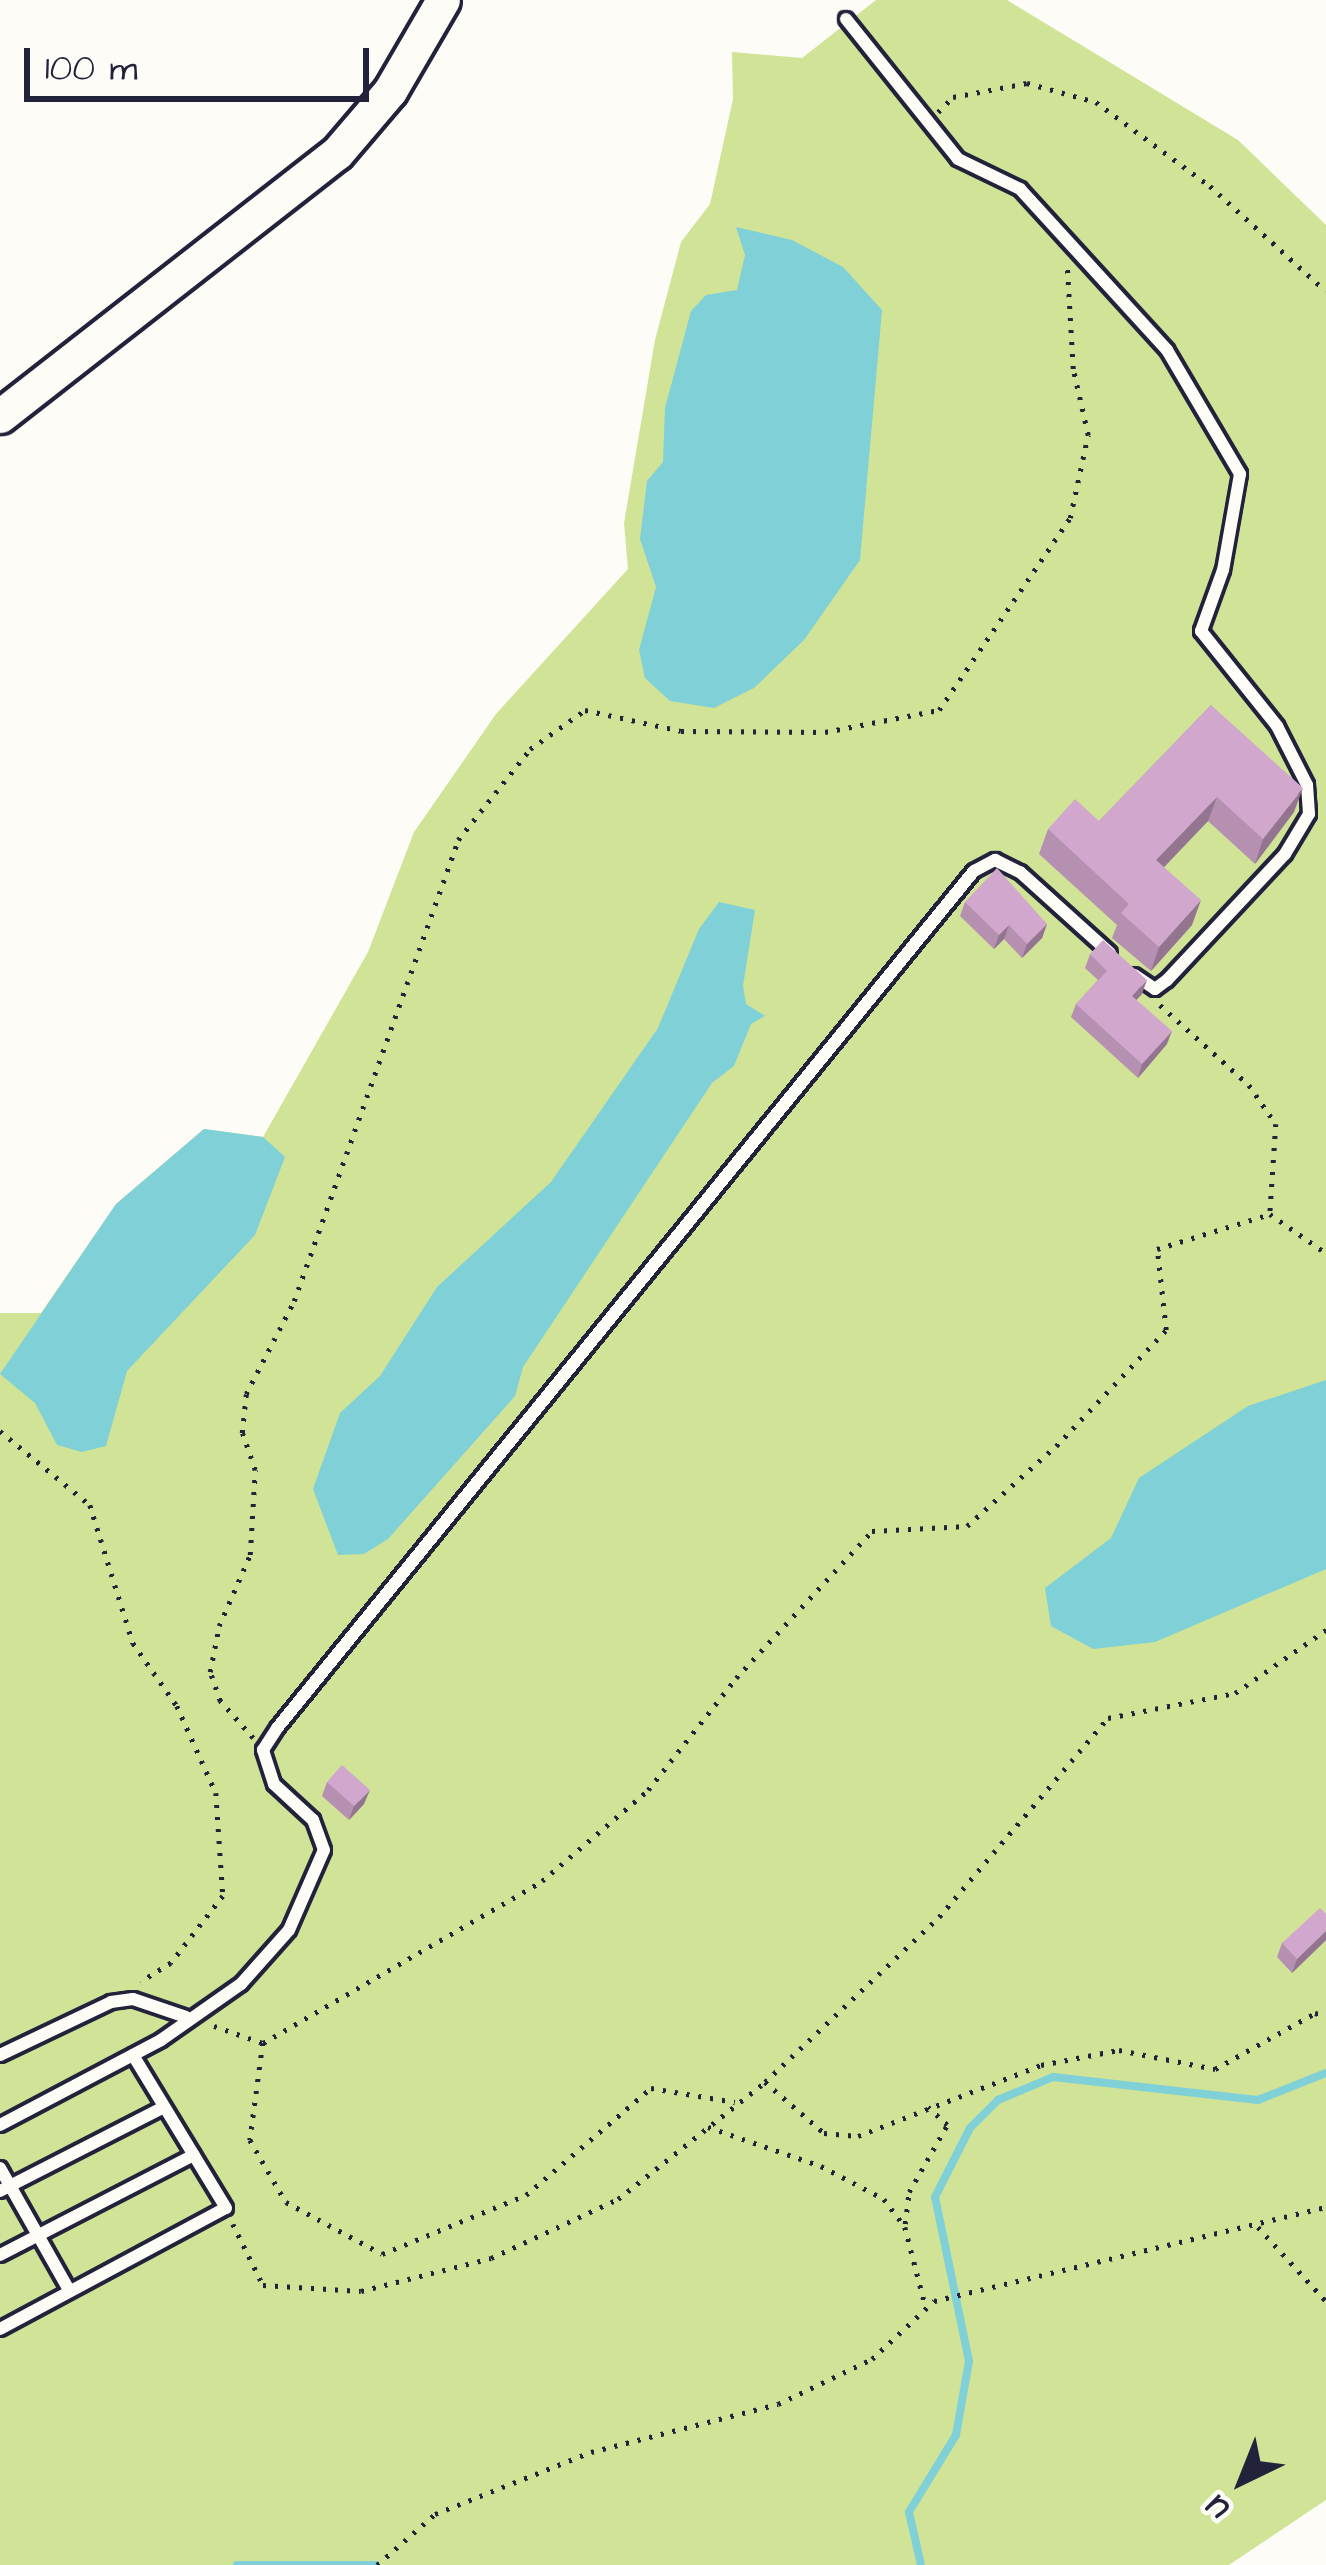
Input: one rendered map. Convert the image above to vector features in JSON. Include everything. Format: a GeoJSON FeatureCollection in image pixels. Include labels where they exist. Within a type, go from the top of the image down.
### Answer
{"type":"FeatureCollection","features":[{"type":"Feature","properties":{"kind":"main road"},"geometry":{"type":"LineString","coordinates":[[0,416],[337,152],[390,91],[443,0]]}},
{"type":"Feature","properties":{"kind":"lane"},"geometry":{"type":"LineString","coordinates":[[0,2125],[133,2055],[241,1984],[315,1886],[324,1850],[313,1820],[274,1784],[263,1750],[457,1500],[974,871],[995,860],[1020,872],[1155,989],[1303,831],[1307,784],[1277,726],[1201,631],[1223,571],[1240,474],[1167,350],[1013,183],[965,166],[846,19]]}},
{"type":"Feature","properties":{"kind":"lane"},"geometry":{"type":"LineString","coordinates":[[0,2056],[111,2002],[133,2000],[186,2017]]}},
{"type":"Feature","properties":{"kind":"lane"},"geometry":{"type":"LineString","coordinates":[[0,2329],[226,2208],[133,2055]]}},
{"type":"Feature","properties":{"kind":"lane"},"geometry":{"type":"LineString","coordinates":[[5,2188],[164,2107]]}},
{"type":"Feature","properties":{"kind":"lane"},"geometry":{"type":"LineString","coordinates":[[0,2255],[194,2155]]}},
{"type":"Feature","properties":{"kind":"lane"},"geometry":{"type":"LineString","coordinates":[[0,2168],[5,2188],[39,2235],[69,2290]]}},
{"type":"Feature","properties":{"kind":"path"},"geometry":{"type":"LineString","coordinates":[[930,120],[952,98],[1027,83],[1096,102],[1210,186],[1326,292]]}},
{"type":"Feature","properties":{"kind":"path"},"geometry":{"type":"LineString","coordinates":[[263,1750],[220,1701],[210,1672],[218,1626],[250,1555],[255,1470],[242,1433],[246,1394],[294,1301],[458,840],[530,749],[585,710],[681,731],[825,732],[939,710],[1070,518],[1088,435],[1060,237]]}},
{"type":"Feature","properties":{"kind":"path"},"geometry":{"type":"LineString","coordinates":[[1155,989],[1163,1013],[1249,1085],[1276,1124],[1270,1214]]}},
{"type":"Feature","properties":{"kind":"path"},"geometry":{"type":"LineString","coordinates":[[1270,1214],[1326,1253]]}},
{"type":"Feature","properties":{"kind":"path"},"geometry":{"type":"LineString","coordinates":[[186,2017],[263,2043],[542,1881],[648,1790],[736,1678],[872,1531],[967,1526],[1056,1446],[1166,1330],[1157,1249],[1270,1214]]}},
{"type":"Feature","properties":{"kind":"path"},"geometry":{"type":"LineString","coordinates":[[0,1431],[90,1505],[133,1643],[177,1706],[215,1793],[223,1896],[171,1963],[111,2002]]}},
{"type":"Feature","properties":{"kind":"path"},"geometry":{"type":"LineString","coordinates":[[226,2208],[263,2284],[361,2291],[491,2258],[618,2199],[765,2082],[939,1917],[1108,1718],[1235,1693],[1326,1630]]}},
{"type":"Feature","properties":{"kind":"path"},"geometry":{"type":"LineString","coordinates":[[765,2082],[824,2133],[858,2136],[1041,2065],[1119,2050],[1215,2068],[1315,2012],[1326,2016]]}},
{"type":"Feature","properties":{"kind":"path"},"geometry":{"type":"LineString","coordinates":[[263,2043],[250,2140],[286,2202],[382,2254],[526,2195],[651,2088],[736,2102]]}},
{"type":"Feature","properties":{"kind":"path"},"geometry":{"type":"LineString","coordinates":[[926,2308],[905,2227],[909,2192],[947,2125],[928,2107]]}},
{"type":"Feature","properties":{"kind":"path"},"geometry":{"type":"LineString","coordinates":[[708,2128],[857,2183],[884,2199],[905,2227]]}},
{"type":"Feature","properties":{"kind":"path"},"geometry":{"type":"LineString","coordinates":[[377,2565],[386,2551],[435,2514],[591,2452],[778,2404],[872,2359],[934,2300],[988,2283],[1258,2227],[1326,2207]]}},
{"type":"Feature","properties":{"kind":"path"},"geometry":{"type":"LineString","coordinates":[[1258,2227],[1326,2301]]}},
{"type":"Feature","properties":{"kind":"green space"},"geometry":{"type":"Polygon","coordinates":[[[876,0],[1007,0],[1238,140],[1326,225],[1326,2500],[1229,2565],[0,2565],[0,1313],[41,1313],[116,1204],[204,1129],[263,1137],[368,952],[414,832],[496,714],[628,569],[624,523],[655,340],[681,242],[710,204],[733,99],[732,52],[802,58],[876,0]]]}},
{"type":"Feature","properties":{"kind":"water"},"geometry":{"type":"Polygon","coordinates":[[[736,227],[792,240],[843,267],[882,310],[860,560],[804,640],[754,688],[714,708],[670,701],[645,678],[639,650],[656,587],[640,539],[647,481],[663,462],[665,408],[691,311],[706,295],[737,290],[745,255],[736,227]]]}},
{"type":"Feature","properties":{"kind":"water"},"geometry":{"type":"Polygon","coordinates":[[[719,902],[755,910],[743,986],[746,1004],[765,1016],[751,1024],[734,1066],[712,1083],[523,1367],[515,1396],[388,1539],[364,1554],[338,1555],[313,1489],[340,1413],[380,1376],[437,1287],[551,1182],[658,1028],[699,929],[719,902]]]}},
{"type":"Feature","properties":{"kind":"water"},"geometry":{"type":"Polygon","coordinates":[[[204,1129],[263,1137],[285,1157],[255,1235],[127,1371],[106,1446],[82,1452],[57,1445],[35,1403],[0,1374],[116,1204],[204,1129]]]}},
{"type":"Feature","properties":{"kind":"water"},"geometry":{"type":"Polygon","coordinates":[[[1326,1380],[1326,1569],[1155,1642],[1093,1649],[1051,1626],[1045,1588],[1111,1538],[1139,1478],[1248,1406],[1326,1380]]]}},
{"type":"Feature","properties":{"kind":"building"},"geometry":{"type":"Polygon","coordinates":[[[1211,705],[1303,788],[1263,839],[1217,797],[1156,860],[1201,900],[1159,947],[1121,913],[1129,904],[1048,829],[1075,799],[1099,821],[1211,705]]]}},
{"type":"Feature","properties":{"kind":"building"},"geometry":{"type":"Polygon","coordinates":[[[997,868],[1047,924],[1027,944],[1009,925],[999,935],[965,902],[997,868]]]}},
{"type":"Feature","properties":{"kind":"building"},"geometry":{"type":"Polygon","coordinates":[[[1103,940],[1147,980],[1132,996],[1172,1031],[1142,1064],[1076,1004],[1107,971],[1090,954],[1103,940]]]}},
{"type":"Feature","properties":{"kind":"building"},"geometry":{"type":"Polygon","coordinates":[[[342,1765],[370,1790],[354,1806],[327,1782],[342,1765]]]}},
{"type":"Feature","properties":{"kind":"building"},"geometry":{"type":"Polygon","coordinates":[[[1320,1908],[1326,1914],[1326,1931],[1297,1959],[1282,1943],[1320,1908]]]}},
{"type":"Feature","properties":{"kind":"waterway"},"geometry":{"type":"LineString","coordinates":[[921,2565],[909,2512],[956,2435],[969,2361],[935,2197],[970,2128],[998,2100],[1053,2077],[1258,2100],[1326,2073]]}},
{"type":"Feature","properties":{"kind":"waterway"},"geometry":{"type":"LineString","coordinates":[[237,2565],[376,2565]]}}]}
